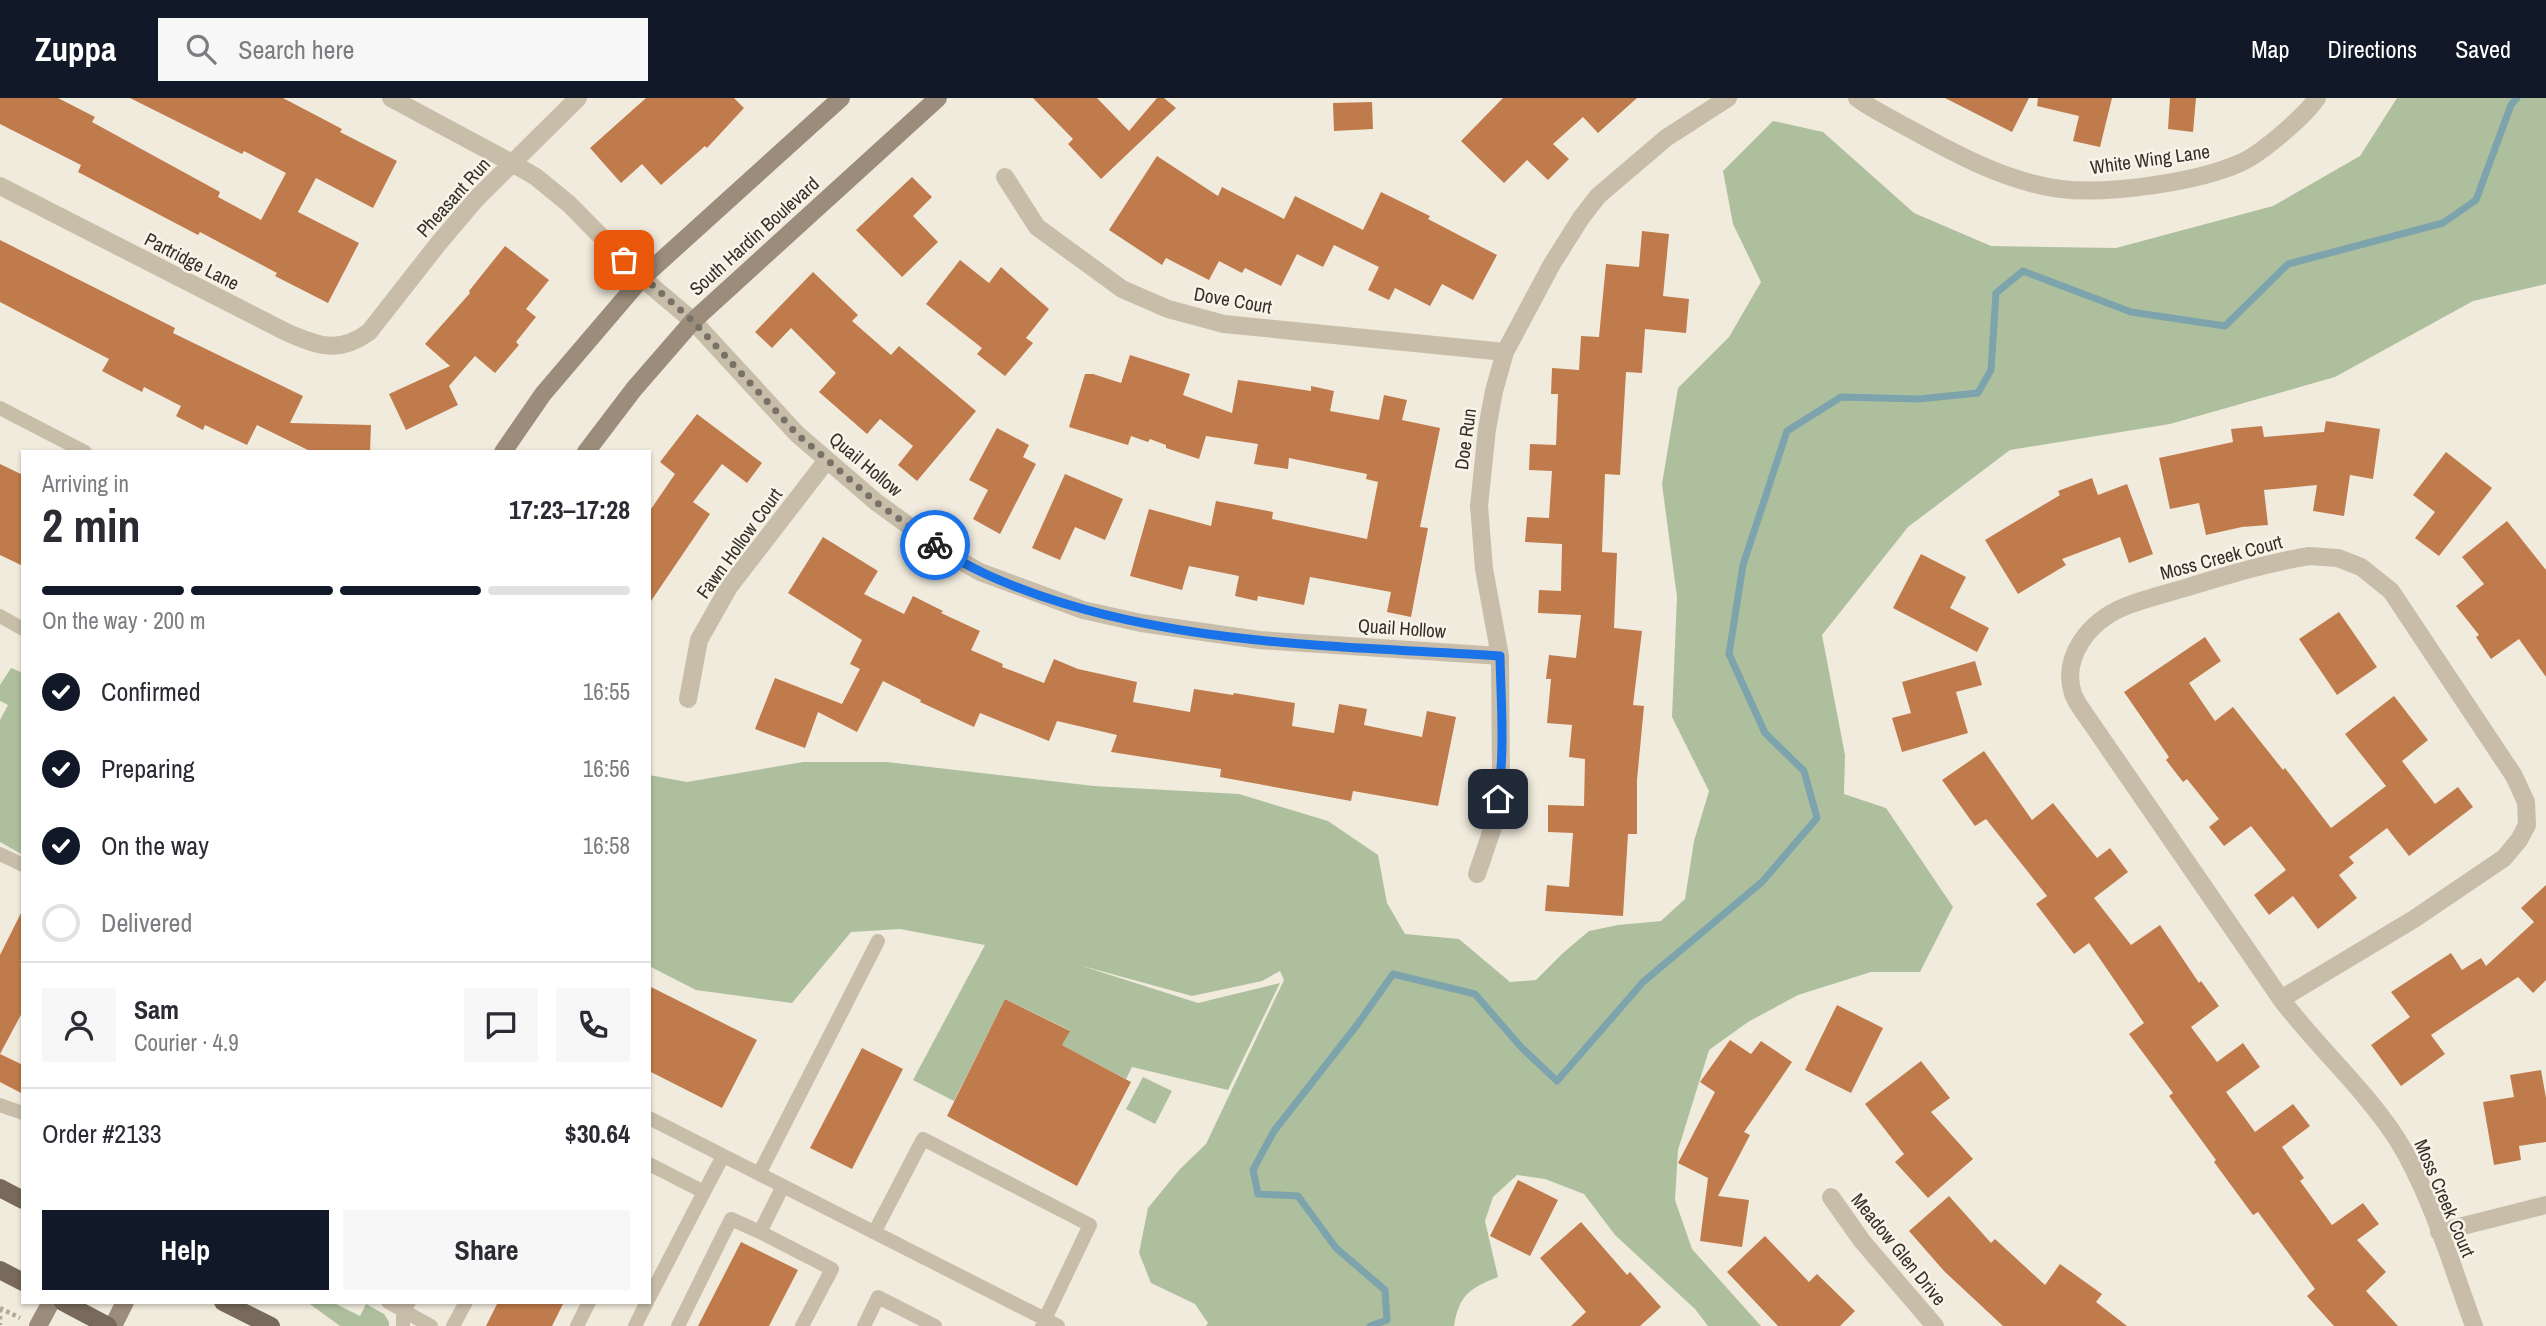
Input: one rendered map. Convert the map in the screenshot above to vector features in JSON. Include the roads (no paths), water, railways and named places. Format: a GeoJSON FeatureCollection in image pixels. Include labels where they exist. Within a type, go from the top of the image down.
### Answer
{"type":"FeatureCollection","features":[{"type":"Feature","properties":{"kind":"main road"},"geometry":{"type":"LineString","coordinates":[[504,450],[543,394],[642,278],[841,98]]}},
{"type":"Feature","properties":{"kind":"main road","name":"South Hardin Boulevard"},"geometry":{"type":"LineString","coordinates":[[588,450],[634,389],[693,321],[939,98]]}},
{"type":"Feature","properties":{"kind":"main road"},"geometry":{"type":"LineString","coordinates":[[0,1188],[21,1199]]}},
{"type":"Feature","properties":{"kind":"main road"},"geometry":{"type":"LineString","coordinates":[[0,1270],[21,1281]]}},
{"type":"Feature","properties":{"kind":"main road"},"geometry":{"type":"LineString","coordinates":[[38,1326],[50,1304]]}},
{"type":"Feature","properties":{"kind":"main road"},"geometry":{"type":"LineString","coordinates":[[66,1304],[110,1326],[124,1304]]}},
{"type":"Feature","properties":{"kind":"main road"},"geometry":{"type":"LineString","coordinates":[[227,1304],[271,1326]]}},
{"type":"Feature","properties":{"kind":"street","name":"Quail Hollow"},"geometry":{"type":"LineString","coordinates":[[391,98],[536,177],[569,204],[642,278],[693,321],[797,434],[876,502],[945,551],[980,572],[1083,610],[1141,623],[1259,640],[1500,656]]}},
{"type":"Feature","properties":{"kind":"street","name":"Pheasant Run"},"geometry":{"type":"LineString","coordinates":[[369,332],[438,243],[512,163],[578,98]]}},
{"type":"Feature","properties":{"kind":"street","name":"Doe Run"},"geometry":{"type":"LineString","coordinates":[[1477,874],[1495,821],[1501,776],[1500,656],[1484,569],[1479,506],[1486,429],[1505,352],[1552,264],[1598,196],[1667,138],[1728,98]]}},
{"type":"Feature","properties":{"kind":"street","name":"White Wing Lane"},"geometry":{"type":"LineString","coordinates":[[1857,98],[1930,140],[1983,165],[2051,187],[2104,190],[2203,177],[2243,163],[2279,135],[2317,98]]}},
{"type":"Feature","properties":{"kind":"street","name":"Dove Court"},"geometry":{"type":"LineString","coordinates":[[1005,177],[1037,227],[1122,289],[1168,309],[1224,324],[1505,352]]}},
{"type":"Feature","properties":{"kind":"street","name":"Partridge Lane"},"geometry":{"type":"LineString","coordinates":[[0,186],[314,344],[336,346],[354,343],[369,332]]}},
{"type":"Feature","properties":{"kind":"street","name":"Fawn Hollow Court"},"geometry":{"type":"LineString","coordinates":[[688,699],[699,640],[729,587],[827,460]]}},
{"type":"Feature","properties":{"kind":"street","name":"Moss Creek Court"},"geometry":{"type":"LineString","coordinates":[[2281,999],[2414,919],[2504,858],[2519,841],[2527,825],[2526,802],[2514,776],[2391,591],[2361,567],[2338,558],[2309,556],[2257,565],[2123,607],[2100,620],[2081,639],[2073,656],[2069,675],[2074,696],[2087,717],[2281,999],[2396,1138],[2439,1232],[2474,1326]]}},
{"type":"Feature","properties":{"kind":"street","name":"Meadow Glen Drive"},"geometry":{"type":"LineString","coordinates":[[1831,1197],[1862,1241],[1935,1326]]}},
{"type":"Feature","properties":{"kind":"street"},"geometry":{"type":"LineString","coordinates":[[2439,1232],[2546,1205]]}},
{"type":"Feature","properties":{"kind":"lane"},"geometry":{"type":"LineString","coordinates":[[0,408],[81,450]]}},
{"type":"Feature","properties":{"kind":"lane"},"geometry":{"type":"LineString","coordinates":[[0,617],[21,628]]}},
{"type":"Feature","properties":{"kind":"lane"},"geometry":{"type":"LineString","coordinates":[[0,854],[21,864]]}},
{"type":"Feature","properties":{"kind":"lane"},"geometry":{"type":"LineString","coordinates":[[759,1174],[878,941]]}},
{"type":"Feature","properties":{"kind":"lane"},"geometry":{"type":"LineString","coordinates":[[0,1105],[21,1112]]}},
{"type":"Feature","properties":{"kind":"lane"},"geometry":{"type":"LineString","coordinates":[[651,1119],[875,1231],[1049,1324],[1090,1225],[923,1139],[875,1231]]}},
{"type":"Feature","properties":{"kind":"lane"},"geometry":{"type":"LineString","coordinates":[[651,1294],[723,1156]]}},
{"type":"Feature","properties":{"kind":"lane"},"geometry":{"type":"LineString","coordinates":[[651,1165],[704,1192]]}},
{"type":"Feature","properties":{"kind":"lane"},"geometry":{"type":"LineString","coordinates":[[760,1232],[783,1186]]}},
{"type":"Feature","properties":{"kind":"lane"},"geometry":{"type":"LineString","coordinates":[[678,1326],[731,1219],[832,1269],[802,1326]]}},
{"type":"Feature","properties":{"kind":"lane"},"geometry":{"type":"LineString","coordinates":[[864,1326],[878,1297],[935,1326]]}},
{"type":"Feature","properties":{"kind":"lane"},"geometry":{"type":"LineString","coordinates":[[453,1326],[465,1304]]}},
{"type":"Feature","properties":{"kind":"lane"},"geometry":{"type":"LineString","coordinates":[[577,1326],[588,1304]]}},
{"type":"Feature","properties":{"kind":"lane"},"geometry":{"type":"LineString","coordinates":[[635,1326],[646,1304]]}},
{"type":"Feature","properties":{"kind":"lane"},"geometry":{"type":"LineString","coordinates":[[405,1313],[431,1326]]}},
{"type":"Feature","properties":{"kind":"waterway"},"geometry":{"type":"LineString","coordinates":[[1370,1326],[1387,1320],[1385,1290],[1336,1248],[1298,1196],[1258,1194],[1253,1170],[1274,1131],[1357,1025],[1393,974],[1475,994],[1521,1047],[1557,1081],[1643,982],[1762,882],[1817,818],[1804,771],[1765,733],[1729,654],[1743,565],[1787,431],[1841,397],[1919,399],[1978,393],[1991,370],[1996,293],[2023,271],[2131,312],[2225,326],[2288,264],[2443,223],[2476,200],[2511,105],[2517,98]]}}]}
